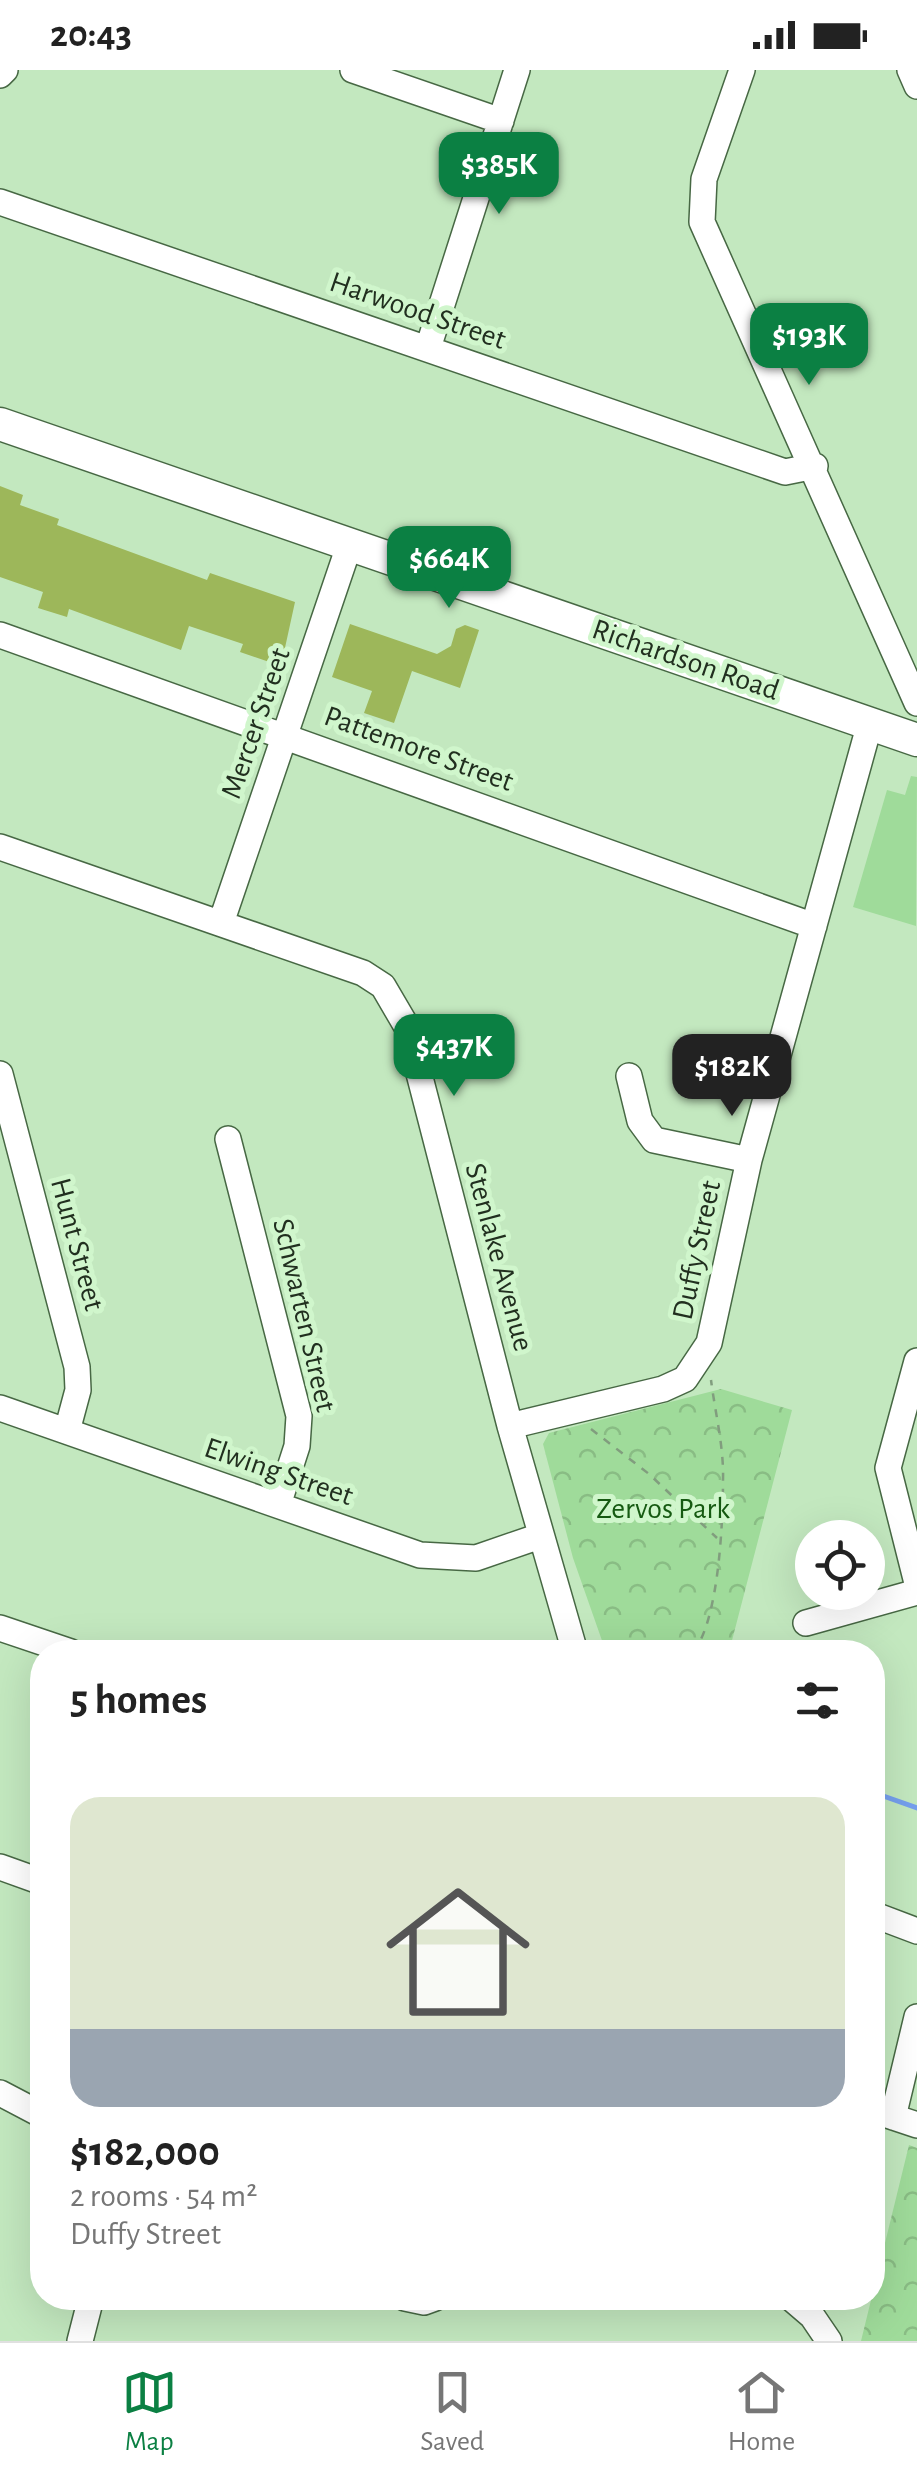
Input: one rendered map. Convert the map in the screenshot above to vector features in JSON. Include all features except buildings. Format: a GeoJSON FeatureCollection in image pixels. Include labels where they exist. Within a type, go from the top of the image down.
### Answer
{"type":"FeatureCollection","features":[{"type":"Feature","properties":{"kind":"main road","name":"Richardson Road"},"geometry":{"type":"LineString","coordinates":[[0,424],[917,740]]}},
{"type":"Feature","properties":{"kind":"street"},"geometry":{"type":"LineString","coordinates":[[353,70],[501,122]]}},
{"type":"Feature","properties":{"kind":"street"},"geometry":{"type":"LineString","coordinates":[[428,348],[517,70]]}},
{"type":"Feature","properties":{"kind":"street"},"geometry":{"type":"LineString","coordinates":[[742,70],[704,179],[702,222],[815,466],[917,703]]}},
{"type":"Feature","properties":{"kind":"street"},"geometry":{"type":"LineString","coordinates":[[910,70],[917,86]]}},
{"type":"Feature","properties":{"kind":"street","name":"Harwood Street"},"geometry":{"type":"LineString","coordinates":[[0,202],[785,472],[815,466]]}},
{"type":"Feature","properties":{"kind":"street","name":"Mercer Street"},"geometry":{"type":"LineString","coordinates":[[222,924],[350,543]]}},
{"type":"Feature","properties":{"kind":"street","name":"Pattemore Street"},"geometry":{"type":"LineString","coordinates":[[0,635],[814,926]]}},
{"type":"Feature","properties":{"kind":"street","name":"Duffy Street"},"geometry":{"type":"LineString","coordinates":[[510,1426],[685,1380],[709,1343],[749,1160],[870,723]]}},
{"type":"Feature","properties":{"kind":"street","name":"Stenlake Avenue"},"geometry":{"type":"LineString","coordinates":[[0,847],[363,973],[383,986],[399,1008],[540,1536],[572,1640]]}},
{"type":"Feature","properties":{"kind":"street","name":"Hunt Street"},"geometry":{"type":"LineString","coordinates":[[0,1074],[6,1124],[77,1367],[78,1390],[66,1431]]}},
{"type":"Feature","properties":{"kind":"street"},"geometry":{"type":"LineString","coordinates":[[629,1076],[640,1122],[654,1140],[749,1160]]}},
{"type":"Feature","properties":{"kind":"street","name":"Schwarten Street"},"geometry":{"type":"LineString","coordinates":[[228,1139],[300,1416],[297,1446],[278,1506]]}},
{"type":"Feature","properties":{"kind":"street"},"geometry":{"type":"LineString","coordinates":[[916,1365],[888,1468],[917,1584]]}},
{"type":"Feature","properties":{"kind":"street","name":"Elwing Street"},"geometry":{"type":"LineString","coordinates":[[0,1408],[440,1559],[476,1558],[540,1536]]}},
{"type":"Feature","properties":{"kind":"street"},"geometry":{"type":"LineString","coordinates":[[806,1623],[917,1592]]}},
{"type":"Feature","properties":{"kind":"street"},"geometry":{"type":"LineString","coordinates":[[0,1628],[35,1640]]}},
{"type":"Feature","properties":{"kind":"street"},"geometry":{"type":"LineString","coordinates":[[0,1867],[30,1878]]}},
{"type":"Feature","properties":{"kind":"street"},"geometry":{"type":"LineString","coordinates":[[885,1919],[917,1931]]}},
{"type":"Feature","properties":{"kind":"street"},"geometry":{"type":"LineString","coordinates":[[894,2117],[917,2017]]}},
{"type":"Feature","properties":{"kind":"street"},"geometry":{"type":"LineString","coordinates":[[0,2093],[30,2108]]}},
{"type":"Feature","properties":{"kind":"street"},"geometry":{"type":"LineString","coordinates":[[80,2341],[88,2310]]}},
{"type":"Feature","properties":{"kind":"street"},"geometry":{"type":"LineString","coordinates":[[805,2310],[829,2341]]}},
{"type":"Feature","properties":{"kind":"path"},"geometry":{"type":"LineString","coordinates":[[699,1362],[710,1378],[724,1476],[719,1540],[702,1640]]}},
{"type":"Feature","properties":{"kind":"path"},"geometry":{"type":"LineString","coordinates":[[571,1412],[649,1474],[719,1540]]}},
{"type":"Feature","properties":{"kind":"green space"},"geometry":{"type":"Polygon","coordinates":[[[911,776],[917,777],[916,926],[853,907],[887,790],[905,795],[911,776]]]}},
{"type":"Feature","properties":{"kind":"green space","name":"Zervos Park"},"geometry":{"type":"Polygon","coordinates":[[[721,1389],[792,1410],[732,1640],[602,1640],[573,1558],[543,1444],[549,1433],[721,1389]]]}},
{"type":"Feature","properties":{"kind":"green space"},"geometry":{"type":"Polygon","coordinates":[[[909,2145],[917,2148],[917,2341],[861,2341],[869,2310],[885,2310],[885,2243],[909,2145]]]}},
{"type":"Feature","properties":{"kind":"waterway"},"geometry":{"type":"LineString","coordinates":[[885,1797],[917,1808]]}}]}
